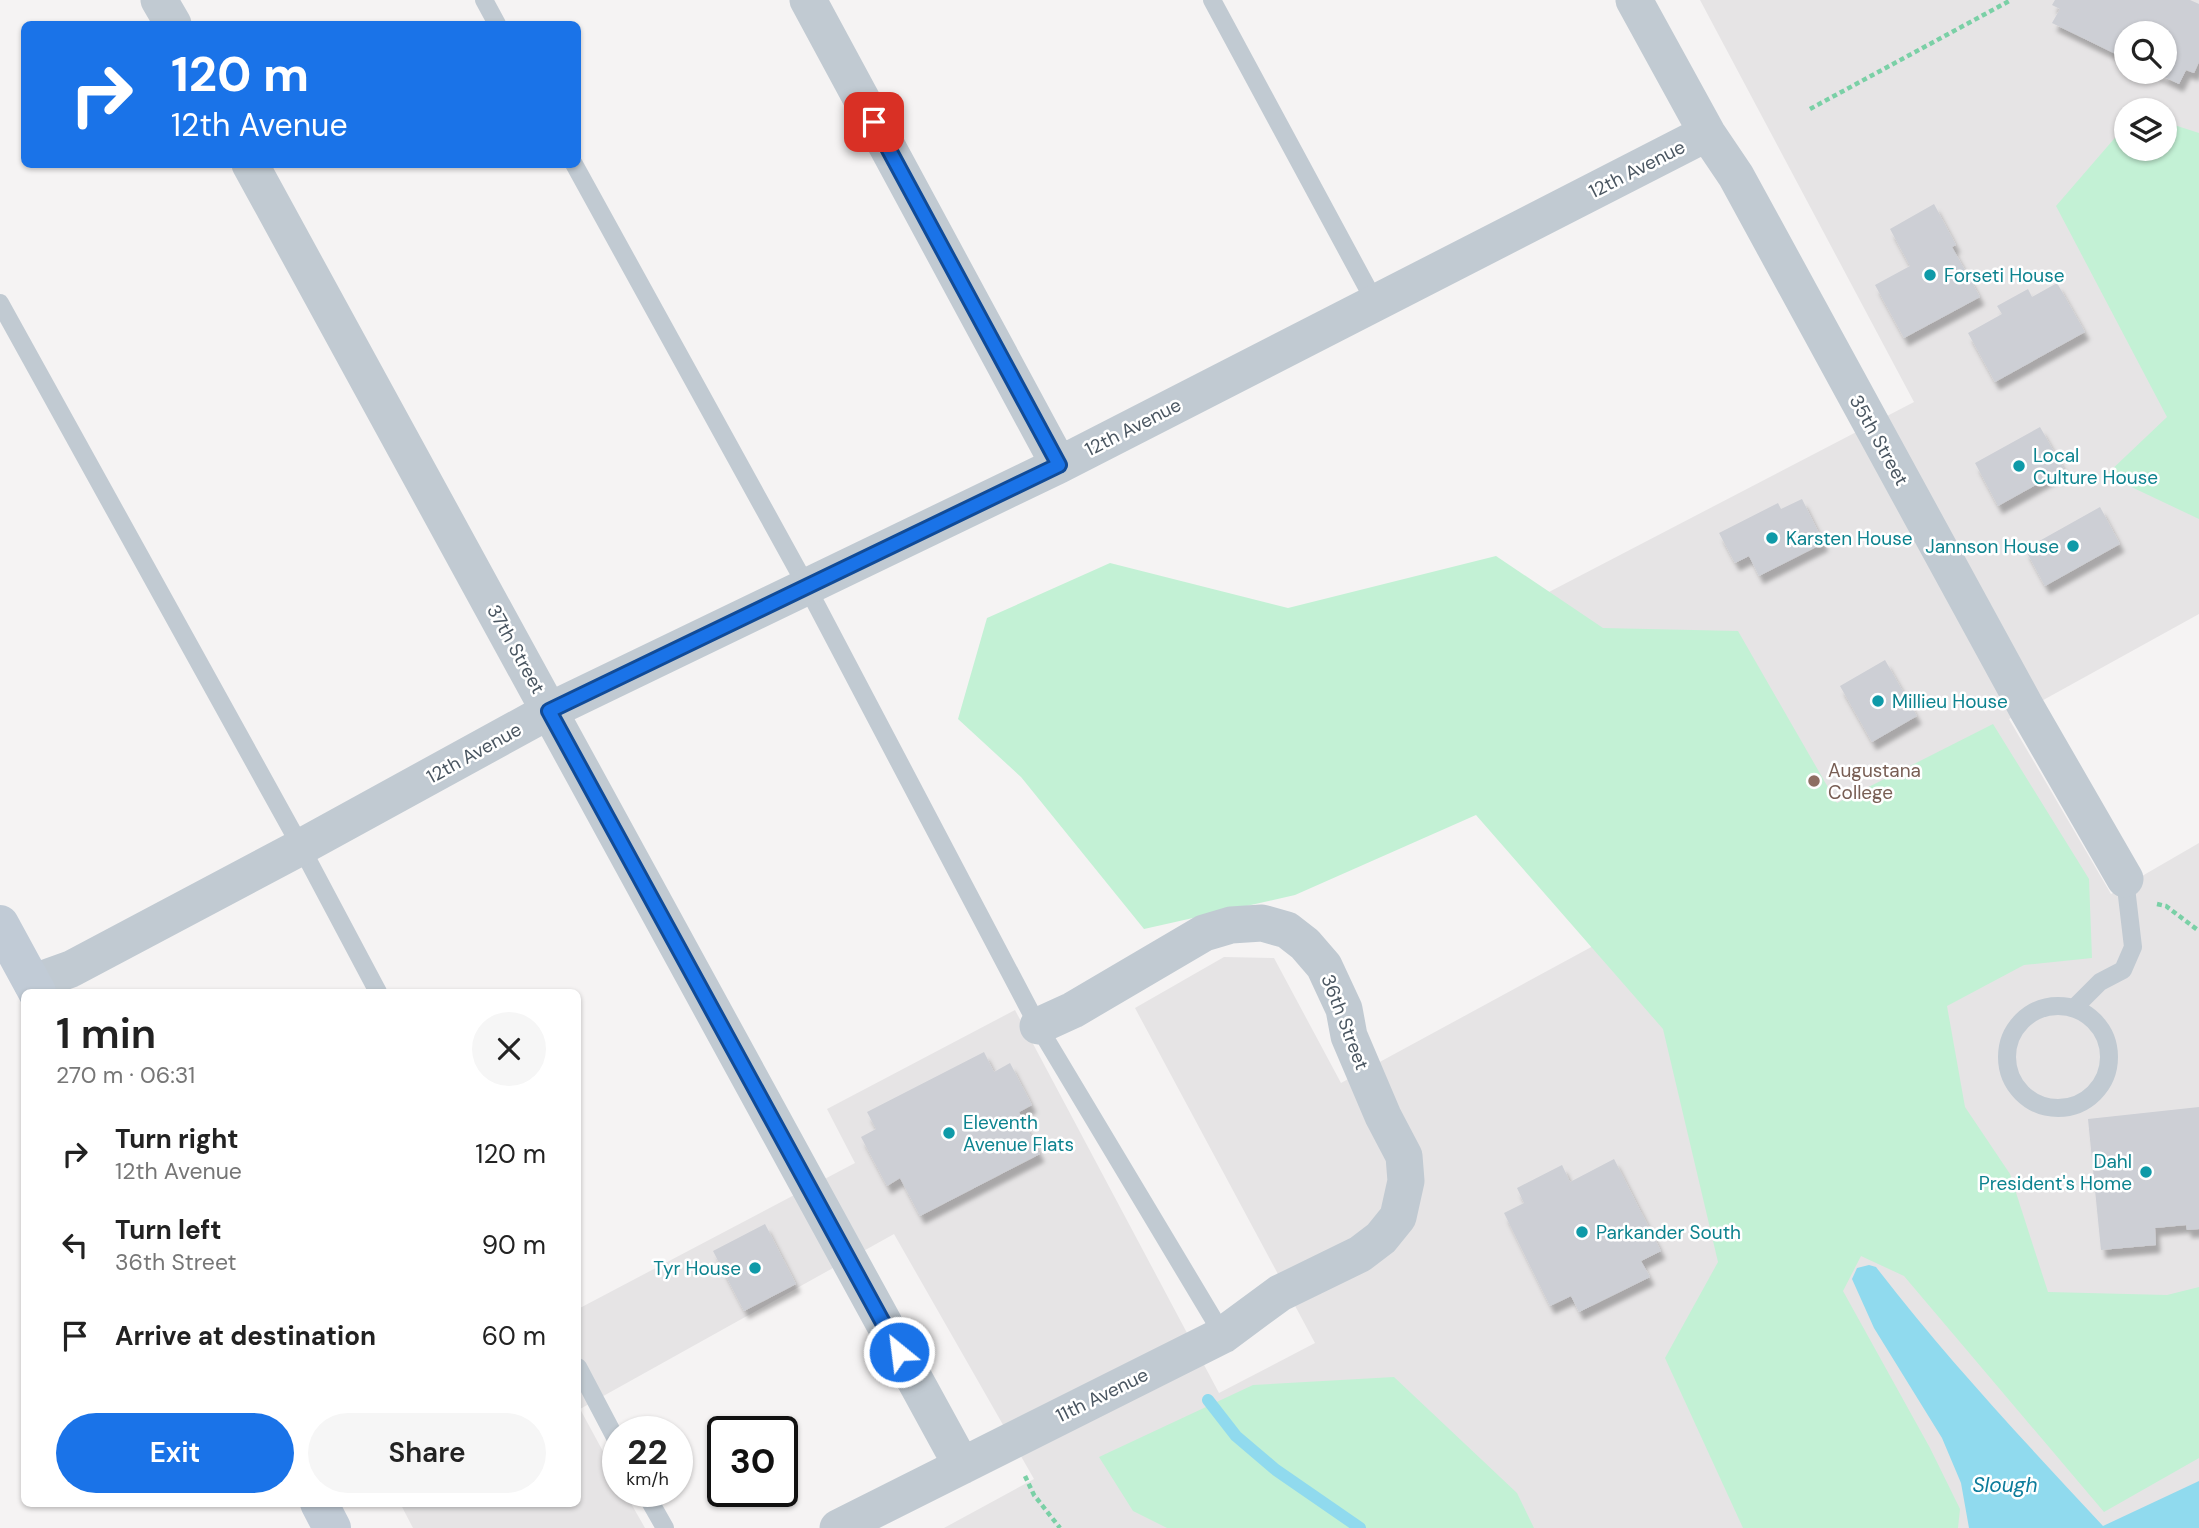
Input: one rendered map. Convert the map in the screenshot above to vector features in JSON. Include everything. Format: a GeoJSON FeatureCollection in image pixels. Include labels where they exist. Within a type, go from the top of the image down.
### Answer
{"type":"FeatureCollection","features":[{"type":"Feature","properties":{"kind":"street"},"geometry":{"type":"LineString","coordinates":[[159,0],[171,21]]}},
{"type":"Feature","properties":{"kind":"street"},"geometry":{"type":"LineString","coordinates":[[808,0],[1059,465]]}},
{"type":"Feature","properties":{"kind":"street","name":"35th Street"},"geometry":{"type":"LineString","coordinates":[[1634,0],[1707,133],[1736,176],[2027,709],[2125,878]]}},
{"type":"Feature","properties":{"kind":"street","name":"12th Avenue"},"geometry":{"type":"LineString","coordinates":[[34,988],[301,847],[549,711],[1059,465],[1707,133]]}},
{"type":"Feature","properties":{"kind":"street","name":"37th Street"},"geometry":{"type":"LineString","coordinates":[[252,168],[962,1466]]}},
{"type":"Feature","properties":{"kind":"street","name":"36th Street"},"geometry":{"type":"LineString","coordinates":[[1038,1026],[1073,1010],[1203,933],[1231,925],[1262,923],[1287,930],[1306,944],[1324,966],[1344,1009],[1349,1036],[1383,1116],[1404,1156],[1406,1181],[1398,1217],[1381,1238],[1360,1254]]}},
{"type":"Feature","properties":{"kind":"street"},"geometry":{"type":"LineString","coordinates":[[0,924],[34,988]]}},
{"type":"Feature","properties":{"kind":"street","name":"11th Avenue"},"geometry":{"type":"LineString","coordinates":[[838,1528],[1223,1335],[1280,1293],[1360,1254]]}},
{"type":"Feature","properties":{"kind":"street"},"geometry":{"type":"LineString","coordinates":[[321,1507],[332,1528]]}},
{"type":"Feature","properties":{"kind":"lane"},"geometry":{"type":"LineString","coordinates":[[484,0],[495,21]]}},
{"type":"Feature","properties":{"kind":"lane"},"geometry":{"type":"LineString","coordinates":[[1212,0],[1376,303]]}},
{"type":"Feature","properties":{"kind":"lane"},"geometry":{"type":"LineString","coordinates":[[576,168],[807,587],[1038,1026],[1223,1335]]}},
{"type":"Feature","properties":{"kind":"lane"},"geometry":{"type":"LineString","coordinates":[[0,303],[301,847],[376,989]]}},
{"type":"Feature","properties":{"kind":"lane"},"geometry":{"type":"LineString","coordinates":[[2074,1008],[2100,982],[2123,970],[2133,947],[2125,878]]}},
{"type":"Feature","properties":{"kind":"lane"},"geometry":{"type":"LineString","coordinates":[[2057,1005],[2074,1008],[2094,1020],[2102,1031],[2108,1047],[2109,1062],[2104,1079],[2096,1091],[2082,1103],[2056,1109],[2034,1103],[2018,1091],[2007,1069],[2007,1047],[2014,1030],[2024,1018],[2039,1009],[2057,1005]]}},
{"type":"Feature","properties":{"kind":"lane"},"geometry":{"type":"LineString","coordinates":[[581,1373],[604,1416]]}},
{"type":"Feature","properties":{"kind":"lane"},"geometry":{"type":"LineString","coordinates":[[653,1507],[665,1528]]}},
{"type":"Feature","properties":{"kind":"path"},"geometry":{"type":"LineString","coordinates":[[1810,109],[2011,0]]}},
{"type":"Feature","properties":{"kind":"path"},"geometry":{"type":"LineString","coordinates":[[2153,902],[2166,906],[2199,931]]}},
{"type":"Feature","properties":{"kind":"path"},"geometry":{"type":"LineString","coordinates":[[1009,1441],[1034,1495],[1060,1528]]}},
{"type":"Feature","properties":{"kind":"shaded area","name":"Augustana College"},"geometry":{"type":"Polygon","coordinates":[[[1700,0],[2199,0],[2199,614],[2009,719],[2111,894],[2199,843],[2199,1528],[944,1528],[1034,1479],[894,1234],[581,1408],[581,1307],[855,1163],[827,1109],[1015,1010],[1219,1393],[1315,1343],[1135,1008],[1224,957],[1274,958],[1341,1083],[1654,913],[1495,620],[1914,402],[1700,0]]]}},
{"type":"Feature","properties":{"kind":"shaded area","name":"Augustana College"},"geometry":{"type":"Polygon","coordinates":[[[581,1411],[602,1450],[602,1507],[633,1507],[645,1528],[413,1528],[402,1507],[581,1507],[581,1411]]]}},
{"type":"Feature","properties":{"kind":"green space"},"geometry":{"type":"Polygon","coordinates":[[[2177,126],[2199,133],[2199,519],[2106,475],[2167,417],[2056,206],[2114,139],[2114,161],[2177,161],[2177,126]]]}},
{"type":"Feature","properties":{"kind":"green space"},"geometry":{"type":"Polygon","coordinates":[[[1496,556],[1603,628],[1738,631],[1837,803],[1993,724],[2089,879],[2092,958],[2024,965],[1947,1006],[1965,1107],[2010,1174],[2048,1292],[2167,1295],[2199,1287],[2199,1458],[2104,1512],[1904,1276],[1861,1256],[1843,1291],[1930,1448],[1960,1509],[1958,1528],[1743,1528],[1665,1358],[1718,1262],[1663,1029],[1476,815],[1295,895],[1144,929],[1021,777],[958,719],[987,618],[1110,563],[1288,608],[1496,556]]]}},
{"type":"Feature","properties":{"kind":"green space"},"geometry":{"type":"Polygon","coordinates":[[[1394,1377],[1517,1493],[1534,1528],[1167,1528],[1133,1511],[1099,1457],[1253,1385],[1394,1377]]]}},
{"type":"Feature","properties":{"kind":"water","name":"Slough"},"geometry":{"type":"Polygon","coordinates":[[[1869,1265],[1876,1267],[1958,1367],[2103,1526],[2199,1481],[2199,1528],[1969,1528],[1961,1483],[1942,1438],[1874,1328],[1852,1279],[1857,1268],[1869,1265]]]}},
{"type":"Feature","properties":{"kind":"building"},"geometry":{"type":"Polygon","coordinates":[[[2055,0],[2190,0],[2199,4],[2199,62],[2194,73],[2186,70],[2179,84],[2177,83],[2177,21],[2114,21],[2114,53],[2052,23],[2060,9],[2052,5],[2055,0]]]}},
{"type":"Feature","properties":{"kind":"building","name":"Forseti House"},"geometry":{"type":"Polygon","coordinates":[[[1934,204],[1956,245],[1952,247],[1980,297],[1904,338],[1875,285],[1910,266],[1890,229],[1934,204]]]}},
{"type":"Feature","properties":{"kind":"building"},"geometry":{"type":"Polygon","coordinates":[[[2057,283],[2085,332],[1995,382],[1968,333],[2002,314],[1997,306],[2028,289],[2032,297],[2057,283]]]}},
{"type":"Feature","properties":{"kind":"building","name":"Local Culture House"},"geometry":{"type":"Polygon","coordinates":[[[2040,427],[2064,469],[1998,506],[1975,463],[2040,427]]]}},
{"type":"Feature","properties":{"kind":"building","name":"Karsten House"},"geometry":{"type":"Polygon","coordinates":[[[1802,499],[1824,543],[1759,576],[1749,556],[1735,563],[1719,533],[1778,503],[1781,509],[1802,499]]]}},
{"type":"Feature","properties":{"kind":"building","name":"Jannson House"},"geometry":{"type":"Polygon","coordinates":[[[2100,507],[2120,544],[2045,586],[2025,549],[2100,507]]]}},
{"type":"Feature","properties":{"kind":"building","name":"Millieu House"},"geometry":{"type":"Polygon","coordinates":[[[1885,660],[1917,716],[1872,742],[1840,686],[1885,660]]]}},
{"type":"Feature","properties":{"kind":"building","name":"Eleventh Avenue Flats"},"geometry":{"type":"Polygon","coordinates":[[[984,1052],[994,1072],[1010,1063],[1032,1105],[1019,1112],[1040,1154],[920,1216],[900,1178],[887,1186],[861,1137],[876,1129],[867,1112],[984,1052]]]}},
{"type":"Feature","properties":{"kind":"building","name":"Dahl President's Home"},"geometry":{"type":"Polygon","coordinates":[[[2199,1107],[2199,1229],[2187,1230],[2186,1225],[2155,1228],[2156,1245],[2101,1250],[2088,1119],[2199,1107]]]}},
{"type":"Feature","properties":{"kind":"building","name":"Parkander South"},"geometry":{"type":"Polygon","coordinates":[[[1614,1159],[1661,1251],[1641,1261],[1650,1277],[1579,1312],[1571,1296],[1550,1306],[1504,1213],[1524,1203],[1517,1188],[1562,1165],[1570,1182],[1614,1159]]]}},
{"type":"Feature","properties":{"kind":"building","name":"Tyr House"},"geometry":{"type":"Polygon","coordinates":[[[765,1224],[796,1284],[744,1311],[713,1251],[765,1224]]]}},
{"type":"Feature","properties":{"kind":"waterway"},"geometry":{"type":"LineString","coordinates":[[1208,1400],[1236,1436],[1276,1470],[1360,1528]]}},
{"type":"Feature","properties":{"kind":"place","name":"Forseti House"},"geometry":{"type":"Point","coordinates":[1930,275]}},
{"type":"Feature","properties":{"kind":"place","name":"Local Culture House"},"geometry":{"type":"Point","coordinates":[2019,466]}},
{"type":"Feature","properties":{"kind":"place","name":"Karsten House"},"geometry":{"type":"Point","coordinates":[1772,538]}},
{"type":"Feature","properties":{"kind":"place","name":"Jannson House"},"geometry":{"type":"Point","coordinates":[2073,546]}},
{"type":"Feature","properties":{"kind":"place","name":"Millieu House"},"geometry":{"type":"Point","coordinates":[1878,701]}},
{"type":"Feature","properties":{"kind":"place","name":"Augustana College"},"geometry":{"type":"Point","coordinates":[1814,781]}},
{"type":"Feature","properties":{"kind":"place","name":"Eleventh Avenue Flats"},"geometry":{"type":"Point","coordinates":[949,1133]}},
{"type":"Feature","properties":{"kind":"place","name":"Dahl President's Home"},"geometry":{"type":"Point","coordinates":[2146,1172]}},
{"type":"Feature","properties":{"kind":"place","name":"Parkander South"},"geometry":{"type":"Point","coordinates":[1582,1232]}},
{"type":"Feature","properties":{"kind":"place","name":"Tyr House"},"geometry":{"type":"Point","coordinates":[755,1268]}},
{"type":"Feature","properties":{"kind":"route"},"geometry":{"type":"LineString","coordinates":[[874,122],[1059,465],[549,711],[899,1352]]}}]}
